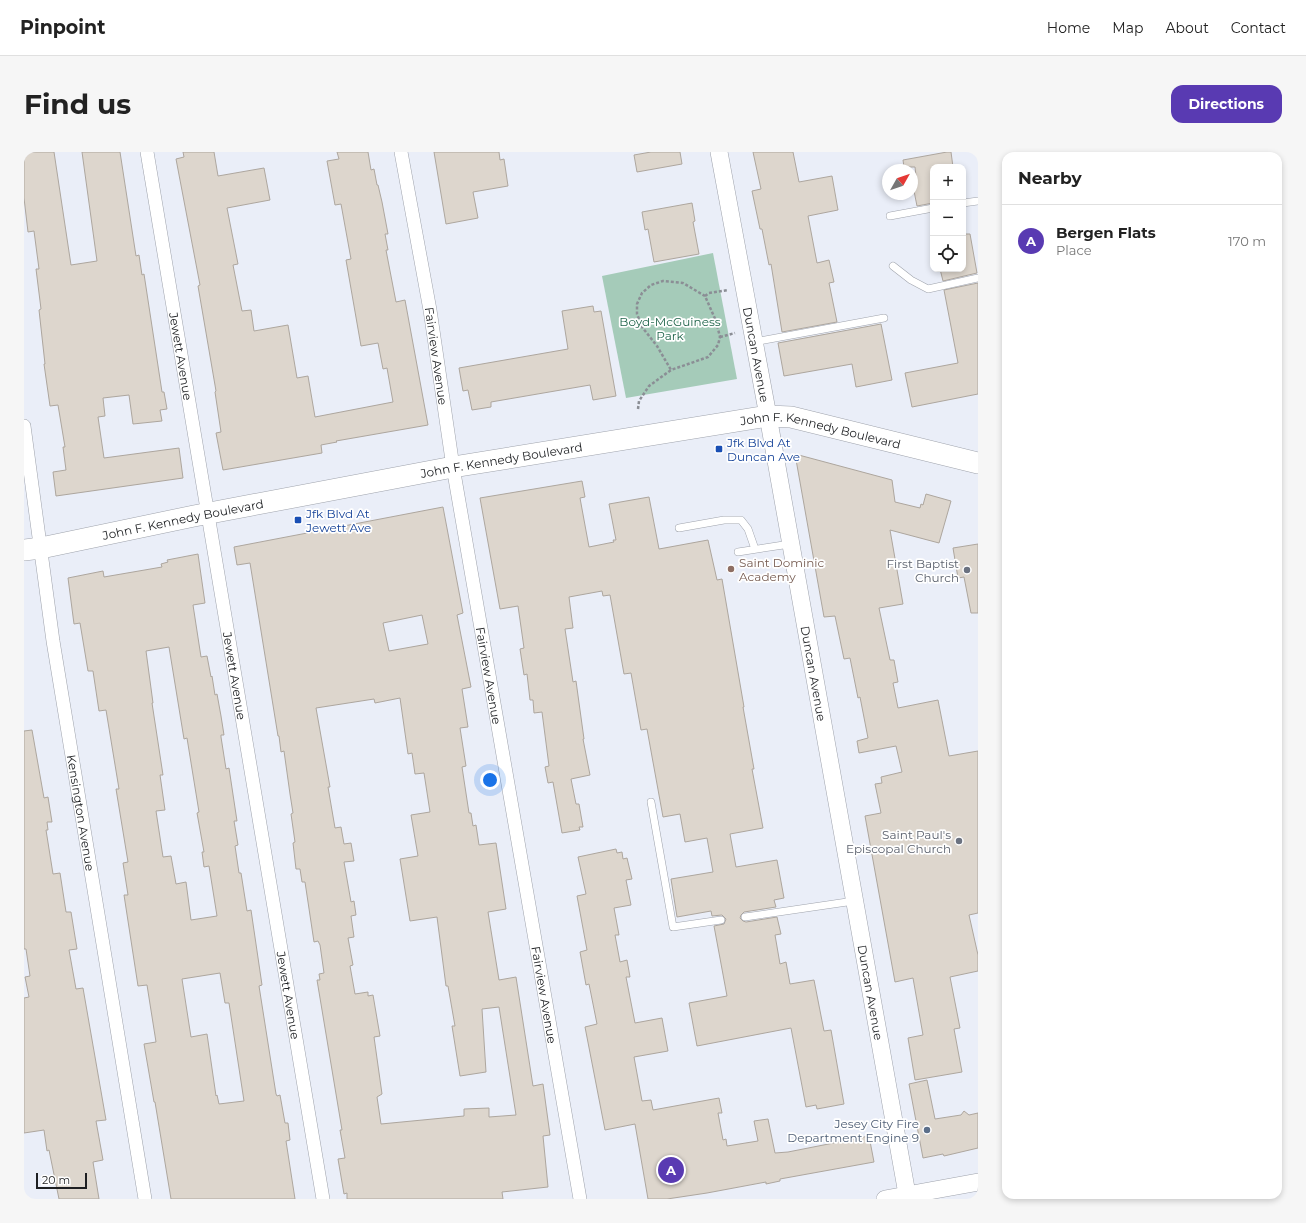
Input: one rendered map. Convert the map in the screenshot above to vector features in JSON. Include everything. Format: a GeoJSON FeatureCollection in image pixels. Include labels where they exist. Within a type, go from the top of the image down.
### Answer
{"type":"FeatureCollection","features":[{"type":"Feature","properties":{"kind":"main road","name":"John F. Kennedy Boulevard"},"geometry":{"type":"LineString","coordinates":[[33,549],[207,513],[454,467],[768,416],[791,417],[978,463]]}},
{"type":"Feature","properties":{"kind":"street","name":"Jewett Avenue"},"geometry":{"type":"LineString","coordinates":[[147,152],[323,1199]]}},
{"type":"Feature","properties":{"kind":"street","name":"Fairview Avenue"},"geometry":{"type":"LineString","coordinates":[[401,152],[430,310],[454,467],[580,1199]]}},
{"type":"Feature","properties":{"kind":"street","name":"Duncan Avenue"},"geometry":{"type":"LineString","coordinates":[[719,152],[753,342],[768,416],[907,1194]]}},
{"type":"Feature","properties":{"kind":"street","name":"Kensington Avenue"},"geometry":{"type":"LineString","coordinates":[[24,426],[33,549],[54,649],[145,1199]]}},
{"type":"Feature","properties":{"kind":"street"},"geometry":{"type":"LineString","coordinates":[[885,1199],[978,1182]]}},
{"type":"Feature","properties":{"kind":"lane"},"geometry":{"type":"LineString","coordinates":[[966,202],[978,200]]}},
{"type":"Feature","properties":{"kind":"lane"},"geometry":{"type":"LineString","coordinates":[[890,216],[930,209]]}},
{"type":"Feature","properties":{"kind":"lane"},"geometry":{"type":"LineString","coordinates":[[893,266],[911,280],[928,289],[978,278]]}},
{"type":"Feature","properties":{"kind":"lane"},"geometry":{"type":"LineString","coordinates":[[753,342],[884,318]]}},
{"type":"Feature","properties":{"kind":"lane"},"geometry":{"type":"LineString","coordinates":[[679,528],[724,520],[741,520],[748,529],[755,549]]}},
{"type":"Feature","properties":{"kind":"lane"},"geometry":{"type":"LineString","coordinates":[[738,552],[790,544]]}},
{"type":"Feature","properties":{"kind":"lane"},"geometry":{"type":"LineString","coordinates":[[651,802],[674,927],[721,920]]}},
{"type":"Feature","properties":{"kind":"lane"},"geometry":{"type":"LineString","coordinates":[[745,917],[855,901]]}},
{"type":"Feature","properties":{"kind":"path"},"geometry":{"type":"LineString","coordinates":[[638,410],[639,401],[649,386],[672,370],[708,357],[718,345],[720,337],[716,321],[705,296],[683,283],[663,281],[651,285],[642,293],[637,304],[636,314],[642,327],[657,346],[672,370]]}},
{"type":"Feature","properties":{"kind":"path"},"geometry":{"type":"LineString","coordinates":[[705,296],[709,293],[728,290]]}},
{"type":"Feature","properties":{"kind":"path"},"geometry":{"type":"LineString","coordinates":[[720,337],[735,333]]}},
{"type":"Feature","properties":{"kind":"green space","name":"Boyd-McGuiness Park"},"geometry":{"type":"Polygon","coordinates":[[[713,253],[737,379],[626,398],[602,276],[713,253]]]}},
{"type":"Feature","properties":{"kind":"building"},"geometry":{"type":"Polygon","coordinates":[[[24,152],[54,152],[71,265],[97,261],[82,152],[120,152],[136,256],[139,255],[142,275],[144,274],[162,392],[164,392],[167,409],[160,410],[162,421],[133,424],[129,395],[103,398],[105,416],[98,417],[104,458],[179,448],[183,478],[56,496],[53,472],[66,470],[63,447],[65,447],[58,405],[50,406],[44,364],[39,310],[41,309],[36,269],[39,269],[34,231],[28,232],[24,198],[24,152]]]}},
{"type":"Feature","properties":{"kind":"building"},"geometry":{"type":"Polygon","coordinates":[[[183,152],[214,152],[218,176],[264,168],[270,200],[227,208],[238,264],[233,265],[242,311],[251,310],[254,331],[288,325],[297,378],[308,376],[315,417],[393,402],[387,368],[383,369],[378,343],[361,346],[346,260],[351,259],[341,204],[335,205],[327,161],[339,159],[337,152],[368,152],[371,170],[374,169],[378,185],[388,234],[385,234],[388,250],[386,250],[396,302],[405,300],[428,425],[336,441],[337,442],[321,445],[322,453],[223,470],[216,433],[221,432],[216,391],[198,286],[200,285],[176,159],[184,157],[183,152]]]}},
{"type":"Feature","properties":{"kind":"building"},"geometry":{"type":"Polygon","coordinates":[[[434,152],[499,152],[500,160],[504,159],[508,186],[473,192],[478,218],[446,224],[434,152]]]}},
{"type":"Feature","properties":{"kind":"building"},"geometry":{"type":"Polygon","coordinates":[[[651,152],[680,152],[682,164],[637,172],[634,155],[651,152]]]}},
{"type":"Feature","properties":{"kind":"building"},"geometry":{"type":"Polygon","coordinates":[[[753,152],[793,152],[799,182],[832,176],[838,210],[808,216],[817,263],[829,260],[834,282],[829,283],[837,322],[782,332],[771,264],[769,265],[762,229],[760,229],[752,191],[761,189],[753,152]]]}},
{"type":"Feature","properties":{"kind":"building"},"geometry":{"type":"Polygon","coordinates":[[[951,152],[953,164],[930,164],[930,204],[917,206],[916,200],[918,200],[918,164],[904,164],[903,160],[951,152]]]}},
{"type":"Feature","properties":{"kind":"building"},"geometry":{"type":"Polygon","coordinates":[[[692,203],[695,221],[693,222],[699,254],[654,262],[648,229],[645,230],[642,212],[692,203]]]}},
{"type":"Feature","properties":{"kind":"building"},"geometry":{"type":"Polygon","coordinates":[[[966,234],[970,234],[977,273],[943,281],[941,272],[966,272],[966,234]]]}},
{"type":"Feature","properties":{"kind":"building"},"geometry":{"type":"Polygon","coordinates":[[[978,283],[978,394],[912,407],[905,373],[958,363],[944,290],[978,283]]]}},
{"type":"Feature","properties":{"kind":"building"},"geometry":{"type":"Polygon","coordinates":[[[593,306],[594,312],[601,311],[616,396],[593,400],[590,385],[491,402],[491,407],[472,410],[468,390],[463,391],[459,368],[568,349],[562,311],[593,306]]]}},
{"type":"Feature","properties":{"kind":"building"},"geometry":{"type":"Polygon","coordinates":[[[881,324],[892,380],[856,387],[852,364],[784,376],[778,343],[881,324]]]}},
{"type":"Feature","properties":{"kind":"building"},"geometry":{"type":"Polygon","coordinates":[[[795,454],[892,480],[895,502],[920,508],[921,504],[923,505],[926,494],[951,501],[939,543],[890,530],[903,604],[879,608],[890,660],[894,660],[898,682],[893,683],[898,708],[938,700],[949,756],[978,751],[978,913],[969,915],[978,955],[978,971],[950,977],[960,1028],[954,1029],[962,1072],[915,1080],[908,1038],[923,1035],[913,978],[895,982],[865,816],[881,813],[875,784],[882,783],[881,777],[902,772],[896,746],[859,753],[857,741],[868,738],[860,697],[858,698],[850,658],[844,659],[835,616],[824,617],[795,454]]]}},
{"type":"Feature","properties":{"kind":"building"},"geometry":{"type":"Polygon","coordinates":[[[582,481],[585,497],[580,498],[589,547],[614,542],[613,540],[616,540],[609,504],[649,497],[659,549],[708,540],[717,580],[722,579],[754,769],[752,769],[763,828],[730,834],[736,867],[777,860],[784,898],[774,900],[776,907],[744,912],[740,918],[746,922],[777,917],[781,934],[775,935],[780,964],[786,962],[790,984],[814,980],[824,1031],[831,1030],[844,1104],[817,1109],[816,1105],[806,1107],[791,1028],[697,1046],[689,1003],[727,996],[714,926],[724,924],[726,919],[722,915],[712,916],[711,911],[677,917],[671,879],[713,872],[707,838],[685,842],[680,814],[663,817],[647,729],[641,730],[631,673],[624,674],[610,595],[603,596],[602,591],[569,597],[573,628],[565,629],[573,682],[576,681],[583,739],[590,775],[571,779],[576,804],[579,804],[583,827],[579,827],[580,830],[562,833],[553,782],[548,783],[545,767],[549,766],[542,712],[534,713],[533,700],[530,700],[527,674],[524,675],[520,649],[524,648],[518,606],[500,609],[480,498],[582,481]]]}},
{"type":"Feature","properties":{"kind":"building"},"geometry":{"type":"Polygon","coordinates":[[[443,507],[463,613],[457,615],[471,687],[462,689],[468,727],[460,728],[466,766],[462,767],[469,813],[471,813],[473,826],[476,825],[479,845],[496,843],[506,909],[488,912],[499,980],[516,977],[533,1086],[543,1084],[550,1135],[543,1136],[548,1187],[502,1192],[503,1199],[347,1199],[347,1193],[344,1194],[338,1159],[345,1158],[340,1130],[342,1130],[317,980],[320,980],[319,974],[324,973],[320,945],[318,941],[314,942],[305,882],[302,882],[300,869],[296,869],[293,843],[295,842],[291,814],[293,813],[284,751],[281,752],[278,736],[250,563],[237,565],[234,547],[443,507]],[[422,615],[383,623],[389,651],[428,644],[422,615]],[[400,698],[375,703],[374,699],[316,708],[330,787],[328,787],[335,828],[341,827],[344,844],[351,843],[354,861],[344,862],[351,902],[354,901],[356,915],[351,916],[354,937],[348,938],[353,965],[350,966],[355,994],[368,992],[368,996],[373,995],[380,1036],[374,1037],[382,1094],[377,1097],[381,1124],[464,1116],[464,1109],[489,1108],[489,1117],[516,1115],[499,1007],[482,1009],[486,1072],[460,1076],[452,1026],[455,1026],[448,986],[446,986],[437,917],[410,921],[400,859],[418,856],[411,815],[430,812],[424,773],[415,774],[412,753],[408,754],[400,698]]]}},
{"type":"Feature","properties":{"kind":"building","name":"First Baptist Church"},"geometry":{"type":"Polygon","coordinates":[[[978,544],[978,613],[971,613],[964,577],[958,578],[953,548],[978,544]]]}},
{"type":"Feature","properties":{"kind":"building"},"geometry":{"type":"Polygon","coordinates":[[[198,554],[205,603],[193,605],[201,657],[207,656],[221,716],[224,735],[221,735],[221,737],[226,769],[229,768],[237,821],[234,821],[238,845],[235,846],[239,873],[241,873],[247,911],[251,910],[262,985],[259,986],[276,1094],[277,1096],[280,1095],[285,1123],[288,1123],[290,1140],[286,1141],[295,1199],[171,1199],[144,1044],[156,1042],[147,985],[138,986],[124,895],[128,895],[123,863],[128,862],[116,789],[119,789],[106,710],[99,711],[93,671],[88,671],[80,623],[74,624],[68,578],[103,571],[104,577],[162,567],[161,564],[168,562],[167,560],[198,554]],[[169,647],[146,651],[163,775],[160,775],[165,810],[156,811],[163,857],[171,856],[176,884],[186,882],[191,920],[217,916],[209,866],[204,867],[202,852],[204,852],[197,813],[199,812],[187,738],[184,739],[169,647]],[[220,973],[182,979],[191,1037],[207,1034],[216,1096],[217,1095],[219,1104],[244,1101],[229,1003],[225,1003],[220,973]]]}},
{"type":"Feature","properties":{"kind":"building"},"geometry":{"type":"Polygon","coordinates":[[[32,730],[44,798],[48,797],[52,822],[47,822],[48,830],[46,830],[53,874],[60,873],[66,912],[71,912],[77,949],[69,950],[76,989],[83,988],[106,1120],[96,1121],[103,1160],[93,1162],[99,1199],[59,1199],[49,1150],[47,1151],[44,1130],[24,1133],[24,998],[29,997],[25,977],[30,976],[26,949],[24,949],[24,731],[32,730]]]}},
{"type":"Feature","properties":{"kind":"building"},"geometry":{"type":"Polygon","coordinates":[[[616,849],[617,853],[622,852],[623,859],[627,858],[632,879],[626,880],[631,905],[614,908],[619,935],[615,935],[620,962],[627,960],[630,977],[626,977],[635,1023],[662,1018],[668,1051],[634,1057],[642,1101],[651,1100],[653,1110],[719,1098],[722,1113],[718,1113],[723,1140],[726,1139],[727,1146],[758,1141],[754,1121],[768,1119],[775,1153],[788,1152],[869,1136],[874,1162],[780,1179],[780,1181],[766,1184],[766,1182],[667,1199],[648,1199],[635,1124],[605,1130],[585,1027],[597,1024],[589,984],[586,985],[580,952],[587,950],[577,896],[586,894],[578,857],[616,849]]]}},
{"type":"Feature","properties":{"kind":"building"},"geometry":{"type":"Polygon","coordinates":[[[927,1080],[935,1119],[961,1115],[964,1111],[969,1115],[978,1113],[978,1148],[944,1156],[943,1154],[923,1158],[909,1084],[927,1080]]]}},
{"type":"Feature","properties":{"kind":"place","name":"Jfk Blvd At Duncan Ave"},"geometry":{"type":"Point","coordinates":[719,449]}},
{"type":"Feature","properties":{"kind":"place","name":"Jfk Blvd At Jewett Ave"},"geometry":{"type":"Point","coordinates":[298,520]}},
{"type":"Feature","properties":{"kind":"place","name":"Saint Dominic Academy"},"geometry":{"type":"Point","coordinates":[731,569]}},
{"type":"Feature","properties":{"kind":"place","name":"First Baptist Church"},"geometry":{"type":"Point","coordinates":[967,570]}},
{"type":"Feature","properties":{"kind":"place","name":"Saint Paul's Episcopal Church"},"geometry":{"type":"Point","coordinates":[959,841]}},
{"type":"Feature","properties":{"kind":"place","name":"Jesey City Fire Department Engine 9"},"geometry":{"type":"Point","coordinates":[927,1130]}},
{"type":"Feature","properties":{"kind":"place","name":"Bergen Flats"},"geometry":{"type":"Point","coordinates":[671,1170]}}]}
